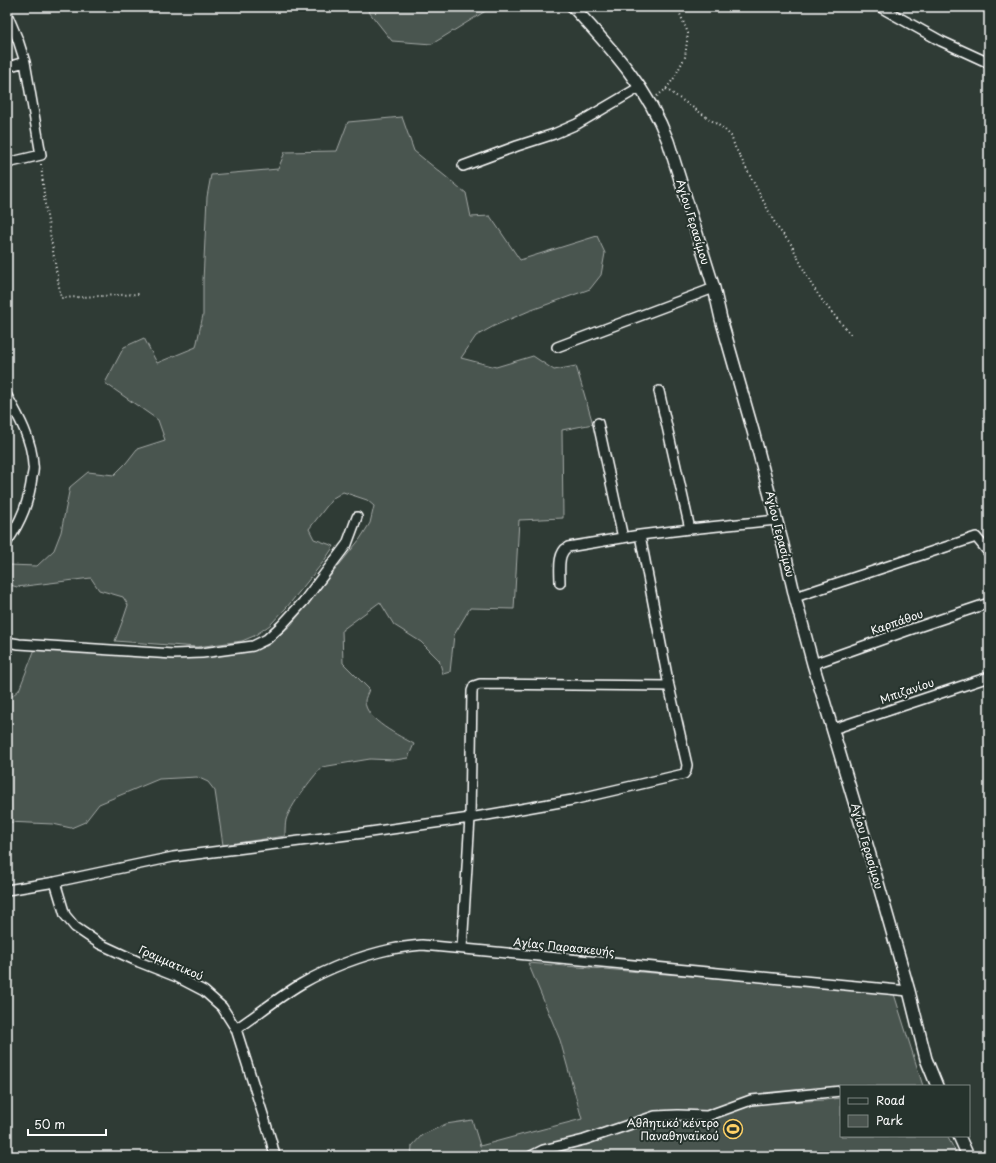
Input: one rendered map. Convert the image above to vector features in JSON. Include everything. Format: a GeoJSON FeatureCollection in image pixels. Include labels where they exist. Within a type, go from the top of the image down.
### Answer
{"type":"FeatureCollection","features":[{"type":"Feature","properties":{"kind":"street","name":"Αγίου Γερασίμου"},"geometry":{"type":"LineString","coordinates":[[573,7],[621,61],[640,87],[661,123],[668,141],[714,288],[721,319],[753,431],[813,664],[909,991],[926,1059],[937,1085]]}},
{"type":"Feature","properties":{"kind":"street"},"geometry":{"type":"LineString","coordinates":[[880,7],[940,41],[989,63]]}},
{"type":"Feature","properties":{"kind":"street"},"geometry":{"type":"LineString","coordinates":[[7,14],[25,62],[41,155],[7,163]]}},
{"type":"Feature","properties":{"kind":"street"},"geometry":{"type":"LineString","coordinates":[[7,67],[25,62]]}},
{"type":"Feature","properties":{"kind":"street"},"geometry":{"type":"LineString","coordinates":[[464,166],[554,134],[576,124],[640,87]]}},
{"type":"Feature","properties":{"kind":"street"},"geometry":{"type":"LineString","coordinates":[[557,347],[714,288]]}},
{"type":"Feature","properties":{"kind":"street"},"geometry":{"type":"LineString","coordinates":[[659,391],[690,529]]}},
{"type":"Feature","properties":{"kind":"street"},"geometry":{"type":"LineString","coordinates":[[7,396],[20,419],[29,443],[34,465],[30,494],[22,516],[7,542]]}},
{"type":"Feature","properties":{"kind":"street"},"geometry":{"type":"LineString","coordinates":[[598,423],[623,538]]}},
{"type":"Feature","properties":{"kind":"street"},"geometry":{"type":"LineString","coordinates":[[7,642],[173,654],[202,653],[253,646],[267,639],[282,626],[304,600],[347,544],[358,517]]}},
{"type":"Feature","properties":{"kind":"street"},"geometry":{"type":"LineString","coordinates":[[560,583],[561,554],[564,549],[568,547],[640,535],[776,520]]}},
{"type":"Feature","properties":{"kind":"street"},"geometry":{"type":"LineString","coordinates":[[7,890],[55,882],[173,857],[470,818],[572,800],[684,774],[687,766],[640,535]]}},
{"type":"Feature","properties":{"kind":"street"},"geometry":{"type":"LineString","coordinates":[[795,597],[976,537],[989,553]]}},
{"type":"Feature","properties":{"kind":"street","name":"Καρπάθου"},"geometry":{"type":"LineString","coordinates":[[813,664],[989,603]]}},
{"type":"Feature","properties":{"kind":"street","name":"Μπιζανίου"},"geometry":{"type":"LineString","coordinates":[[833,729],[989,677]]}},
{"type":"Feature","properties":{"kind":"street"},"geometry":{"type":"LineString","coordinates":[[462,948],[470,818],[472,691],[474,686],[480,684],[670,686]]}},
{"type":"Feature","properties":{"kind":"street","name":"Γραμματικού"},"geometry":{"type":"LineString","coordinates":[[55,882],[65,914],[76,928],[100,944],[177,977],[204,991],[222,1007],[236,1029],[275,1156]]}},
{"type":"Feature","properties":{"kind":"street","name":"Αγίας Παρασκευής"},"geometry":{"type":"LineString","coordinates":[[236,1029],[301,984],[322,973],[370,954],[393,948],[422,945],[909,991]]}},
{"type":"Feature","properties":{"kind":"street"},"geometry":{"type":"LineString","coordinates":[[531,1156],[543,1150],[584,1140],[655,1116],[706,1116],[751,1100],[840,1091]]}},
{"type":"Feature","properties":{"kind":"street"},"geometry":{"type":"LineString","coordinates":[[959,1137],[968,1156]]}},
{"type":"Feature","properties":{"kind":"path"},"geometry":{"type":"LineString","coordinates":[[650,102],[666,89],[674,78],[685,57],[688,33],[677,7]]}},
{"type":"Feature","properties":{"kind":"path"},"geometry":{"type":"LineString","coordinates":[[666,89],[724,129],[730,136],[777,228],[791,244],[811,284],[824,303],[851,335]]}},
{"type":"Feature","properties":{"kind":"path"},"geometry":{"type":"LineString","coordinates":[[41,155],[45,204],[61,298],[139,294]]}},
{"type":"Feature","properties":{"kind":"green space"},"geometry":{"type":"Polygon","coordinates":[[[365,7],[492,7],[432,44],[392,41],[365,7]]]}},
{"type":"Feature","properties":{"kind":"green space"},"geometry":{"type":"Polygon","coordinates":[[[402,117],[414,151],[466,193],[471,217],[490,216],[520,260],[597,236],[605,253],[601,275],[590,289],[529,311],[494,326],[476,336],[461,358],[496,367],[533,356],[554,370],[576,366],[593,424],[562,430],[563,518],[519,520],[514,609],[470,608],[454,635],[450,672],[443,674],[439,660],[421,642],[394,625],[380,602],[342,630],[343,663],[369,689],[365,701],[371,715],[384,727],[414,744],[408,758],[395,760],[370,759],[322,767],[307,785],[288,814],[285,826],[285,836],[223,845],[215,791],[208,782],[197,777],[159,779],[99,804],[85,822],[71,828],[53,824],[7,822],[7,700],[19,690],[35,649],[113,654],[247,650],[267,646],[291,625],[360,539],[370,523],[374,506],[367,500],[343,492],[333,498],[309,529],[314,539],[334,546],[324,561],[287,607],[270,625],[254,636],[242,641],[197,647],[115,641],[128,605],[123,597],[99,590],[91,578],[17,587],[7,584],[8,565],[37,566],[54,550],[61,532],[70,487],[88,472],[114,475],[137,449],[165,440],[158,420],[105,383],[124,347],[144,338],[157,363],[196,347],[203,315],[207,197],[211,175],[278,169],[285,152],[337,151],[348,122],[402,117]]]}},
{"type":"Feature","properties":{"kind":"green space"},"geometry":{"type":"Polygon","coordinates":[[[528,963],[894,994],[923,1085],[840,1085],[746,1099],[705,1111],[651,1114],[522,1156],[411,1156],[412,1146],[422,1135],[446,1124],[472,1120],[480,1146],[582,1119],[560,1040],[528,963]]]}},
{"type":"Feature","properties":{"kind":"green space","name":"Αθλητικό κέντρο Παναθηναϊκού"},"geometry":{"type":"Polygon","coordinates":[[[840,1098],[840,1137],[948,1137],[958,1156],[541,1156],[549,1152],[644,1123],[664,1119],[752,1104],[840,1098]]]}},
{"type":"Feature","properties":{"kind":"place","name":"Αθλητικό κέντρο Παναθηναϊκού"},"geometry":{"type":"Point","coordinates":[733,1129]}}]}
